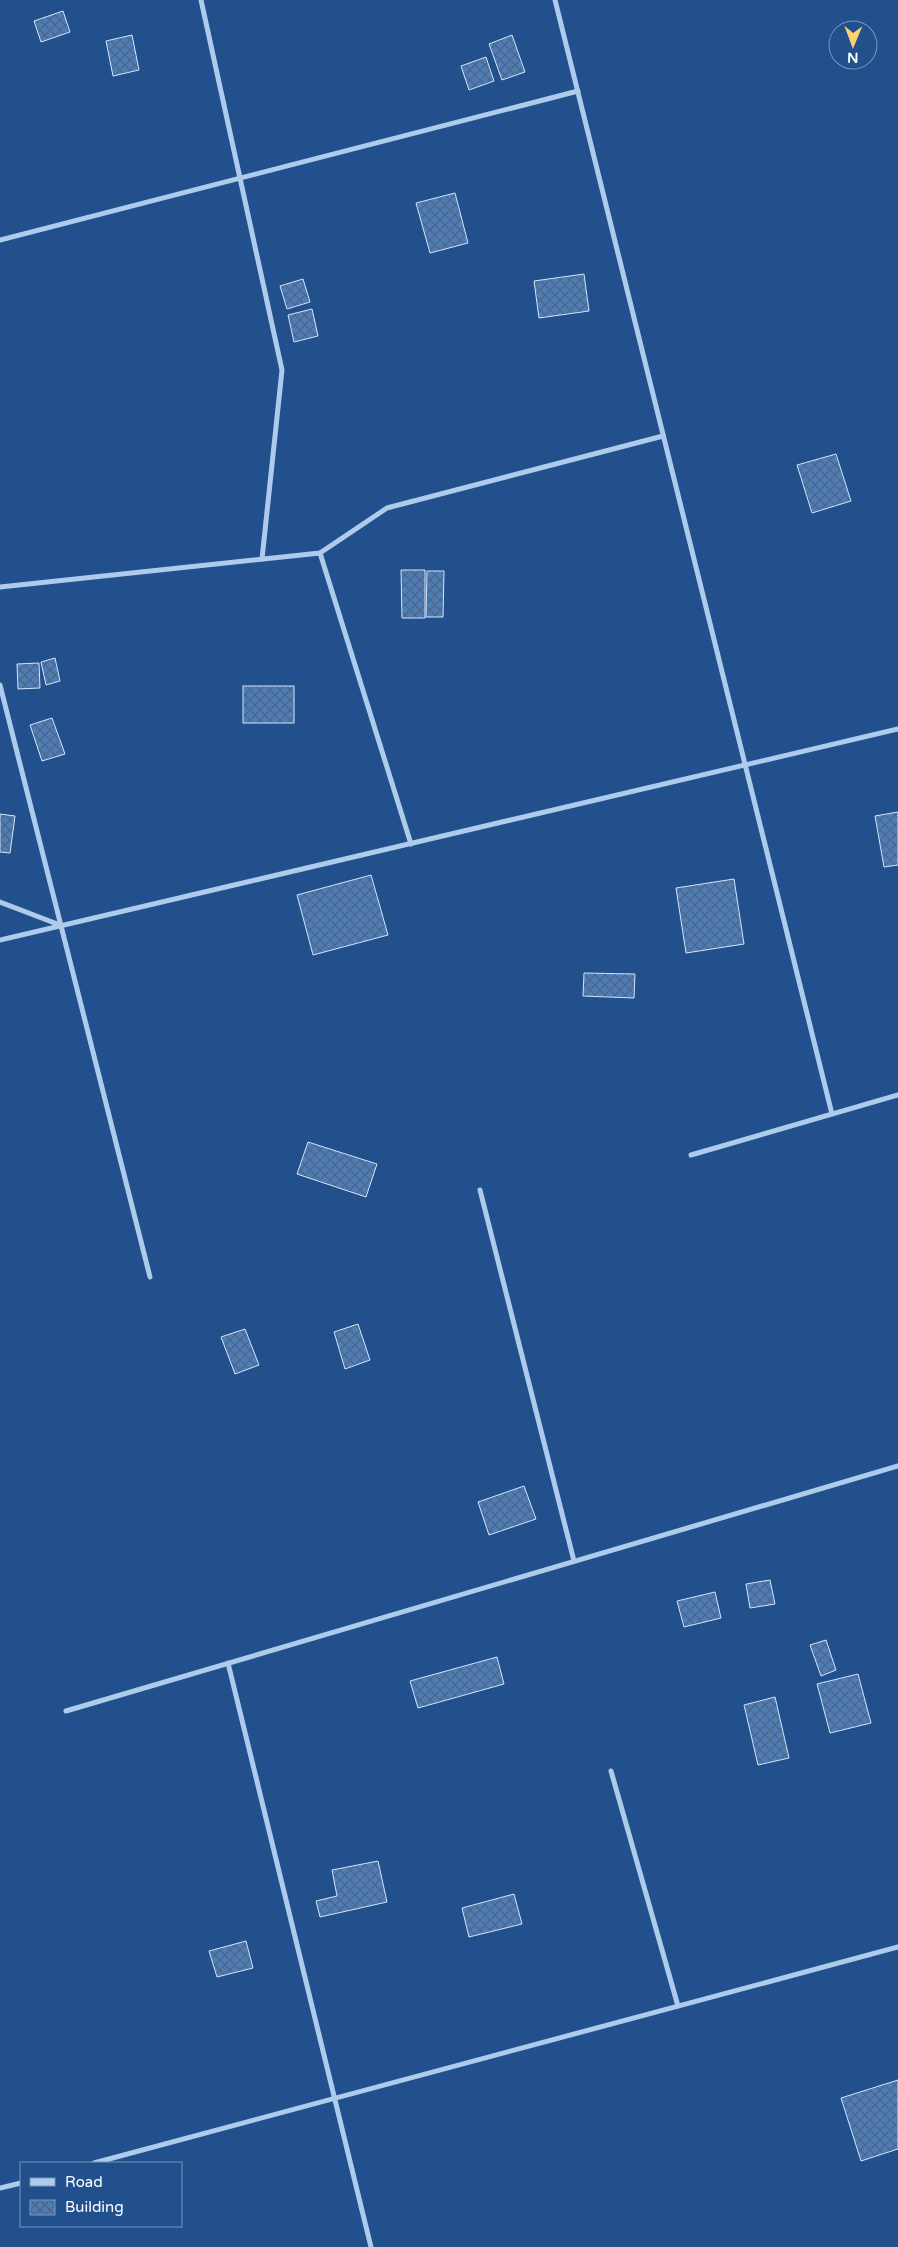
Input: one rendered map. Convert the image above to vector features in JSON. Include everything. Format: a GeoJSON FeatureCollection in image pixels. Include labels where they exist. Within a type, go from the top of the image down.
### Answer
{"type":"FeatureCollection","features":[{"type":"Feature","properties":{"kind":"street"},"geometry":{"type":"LineString","coordinates":[[201,0],[282,370],[262,559]]}},
{"type":"Feature","properties":{"kind":"street"},"geometry":{"type":"LineString","coordinates":[[555,0],[832,1114]]}},
{"type":"Feature","properties":{"kind":"street"},"geometry":{"type":"LineString","coordinates":[[0,240],[578,91]]}},
{"type":"Feature","properties":{"kind":"street"},"geometry":{"type":"LineString","coordinates":[[0,587],[320,553],[387,508],[663,436]]}},
{"type":"Feature","properties":{"kind":"street"},"geometry":{"type":"LineString","coordinates":[[320,553],[411,844]]}},
{"type":"Feature","properties":{"kind":"street"},"geometry":{"type":"LineString","coordinates":[[0,685],[150,1277]]}},
{"type":"Feature","properties":{"kind":"street"},"geometry":{"type":"LineString","coordinates":[[0,940],[898,729]]}},
{"type":"Feature","properties":{"kind":"street"},"geometry":{"type":"LineString","coordinates":[[0,902],[62,926]]}},
{"type":"Feature","properties":{"kind":"street"},"geometry":{"type":"LineString","coordinates":[[691,1155],[898,1095]]}},
{"type":"Feature","properties":{"kind":"street"},"geometry":{"type":"LineString","coordinates":[[480,1190],[574,1561]]}},
{"type":"Feature","properties":{"kind":"street"},"geometry":{"type":"LineString","coordinates":[[66,1711],[898,1466]]}},
{"type":"Feature","properties":{"kind":"street"},"geometry":{"type":"LineString","coordinates":[[228,1663],[371,2247]]}},
{"type":"Feature","properties":{"kind":"street"},"geometry":{"type":"LineString","coordinates":[[611,1770],[678,2006]]}},
{"type":"Feature","properties":{"kind":"street"},"geometry":{"type":"LineString","coordinates":[[98,2162],[898,1946]]}},
{"type":"Feature","properties":{"kind":"street"},"geometry":{"type":"LineString","coordinates":[[0,2188],[20,2183]]}},
{"type":"Feature","properties":{"kind":"building"},"geometry":{"type":"Polygon","coordinates":[[[63,11],[70,32],[41,42],[34,21],[63,11]]]}},
{"type":"Feature","properties":{"kind":"building"},"geometry":{"type":"Polygon","coordinates":[[[132,35],[139,70],[113,76],[106,41],[132,35]]]}},
{"type":"Feature","properties":{"kind":"building"},"geometry":{"type":"Polygon","coordinates":[[[512,35],[525,72],[502,80],[489,44],[512,35]]]}},
{"type":"Feature","properties":{"kind":"building"},"geometry":{"type":"Polygon","coordinates":[[[486,57],[494,81],[469,90],[461,66],[486,57]]]}},
{"type":"Feature","properties":{"kind":"building"},"geometry":{"type":"Polygon","coordinates":[[[455,193],[468,243],[430,253],[416,203],[455,193]]]}},
{"type":"Feature","properties":{"kind":"building"},"geometry":{"type":"Polygon","coordinates":[[[584,274],[589,311],[539,318],[534,281],[584,274]]]}},
{"type":"Feature","properties":{"kind":"building"},"geometry":{"type":"Polygon","coordinates":[[[303,279],[310,302],[287,309],[280,286],[303,279]]]}},
{"type":"Feature","properties":{"kind":"building"},"geometry":{"type":"Polygon","coordinates":[[[312,309],[318,336],[294,342],[288,315],[312,309]]]}},
{"type":"Feature","properties":{"kind":"building"},"geometry":{"type":"Polygon","coordinates":[[[836,454],[851,501],[812,513],[797,465],[836,454]]]}},
{"type":"Feature","properties":{"kind":"building"},"geometry":{"type":"Polygon","coordinates":[[[401,570],[425,570],[425,618],[402,618],[401,570]]]}},
{"type":"Feature","properties":{"kind":"building"},"geometry":{"type":"Polygon","coordinates":[[[427,571],[444,571],[443,617],[426,617],[427,571]]]}},
{"type":"Feature","properties":{"kind":"building"},"geometry":{"type":"Polygon","coordinates":[[[55,658],[60,681],[46,685],[41,662],[55,658]]]}},
{"type":"Feature","properties":{"kind":"building"},"geometry":{"type":"Polygon","coordinates":[[[39,663],[40,688],[18,689],[17,664],[39,663]]]}},
{"type":"Feature","properties":{"kind":"building"},"geometry":{"type":"Polygon","coordinates":[[[243,686],[294,686],[294,723],[243,723],[243,686]]]}},
{"type":"Feature","properties":{"kind":"building"},"geometry":{"type":"Polygon","coordinates":[[[52,718],[65,754],[42,761],[30,725],[52,718]]]}},
{"type":"Feature","properties":{"kind":"building"},"geometry":{"type":"Polygon","coordinates":[[[898,812],[898,865],[884,867],[875,816],[898,812]]]}},
{"type":"Feature","properties":{"kind":"building"},"geometry":{"type":"Polygon","coordinates":[[[0,814],[15,816],[10,853],[0,852],[0,814]]]}},
{"type":"Feature","properties":{"kind":"building"},"geometry":{"type":"Polygon","coordinates":[[[371,875],[388,935],[313,955],[297,895],[371,875]]]}},
{"type":"Feature","properties":{"kind":"building"},"geometry":{"type":"Polygon","coordinates":[[[734,879],[744,944],[686,953],[676,888],[734,879]]]}},
{"type":"Feature","properties":{"kind":"building"},"geometry":{"type":"Polygon","coordinates":[[[584,973],[635,974],[634,998],[583,996],[584,973]]]}},
{"type":"Feature","properties":{"kind":"building"},"geometry":{"type":"Polygon","coordinates":[[[308,1142],[377,1164],[366,1197],[297,1174],[308,1142]]]}},
{"type":"Feature","properties":{"kind":"building"},"geometry":{"type":"Polygon","coordinates":[[[358,1324],[370,1360],[345,1369],[334,1332],[358,1324]]]}},
{"type":"Feature","properties":{"kind":"building"},"geometry":{"type":"Polygon","coordinates":[[[245,1329],[259,1365],[235,1374],[221,1337],[245,1329]]]}},
{"type":"Feature","properties":{"kind":"building"},"geometry":{"type":"Polygon","coordinates":[[[524,1486],[536,1519],[489,1535],[478,1502],[524,1486]]]}},
{"type":"Feature","properties":{"kind":"building"},"geometry":{"type":"Polygon","coordinates":[[[770,1580],[775,1604],[750,1608],[746,1584],[770,1580]]]}},
{"type":"Feature","properties":{"kind":"building"},"geometry":{"type":"Polygon","coordinates":[[[715,1592],[721,1618],[684,1627],[677,1601],[715,1592]]]}},
{"type":"Feature","properties":{"kind":"building"},"geometry":{"type":"Polygon","coordinates":[[[826,1640],[836,1670],[821,1676],[810,1645],[826,1640]]]}},
{"type":"Feature","properties":{"kind":"building"},"geometry":{"type":"Polygon","coordinates":[[[497,1657],[504,1684],[418,1708],[410,1681],[497,1657]]]}},
{"type":"Feature","properties":{"kind":"building"},"geometry":{"type":"Polygon","coordinates":[[[858,1674],[871,1723],[830,1733],[817,1684],[858,1674]]]}},
{"type":"Feature","properties":{"kind":"building"},"geometry":{"type":"Polygon","coordinates":[[[775,1697],[789,1758],[758,1765],[744,1705],[775,1697]]]}},
{"type":"Feature","properties":{"kind":"building"},"geometry":{"type":"Polygon","coordinates":[[[378,1861],[387,1902],[320,1917],[316,1901],[337,1896],[332,1870],[378,1861]]]}},
{"type":"Feature","properties":{"kind":"building"},"geometry":{"type":"Polygon","coordinates":[[[514,1894],[522,1924],[469,1937],[462,1908],[514,1894]]]}},
{"type":"Feature","properties":{"kind":"building"},"geometry":{"type":"Polygon","coordinates":[[[246,1941],[253,1968],[217,1977],[209,1951],[246,1941]]]}},
{"type":"Feature","properties":{"kind":"building"},"geometry":{"type":"Polygon","coordinates":[[[898,2080],[898,2149],[861,2161],[841,2098],[898,2080]]]}}]}
